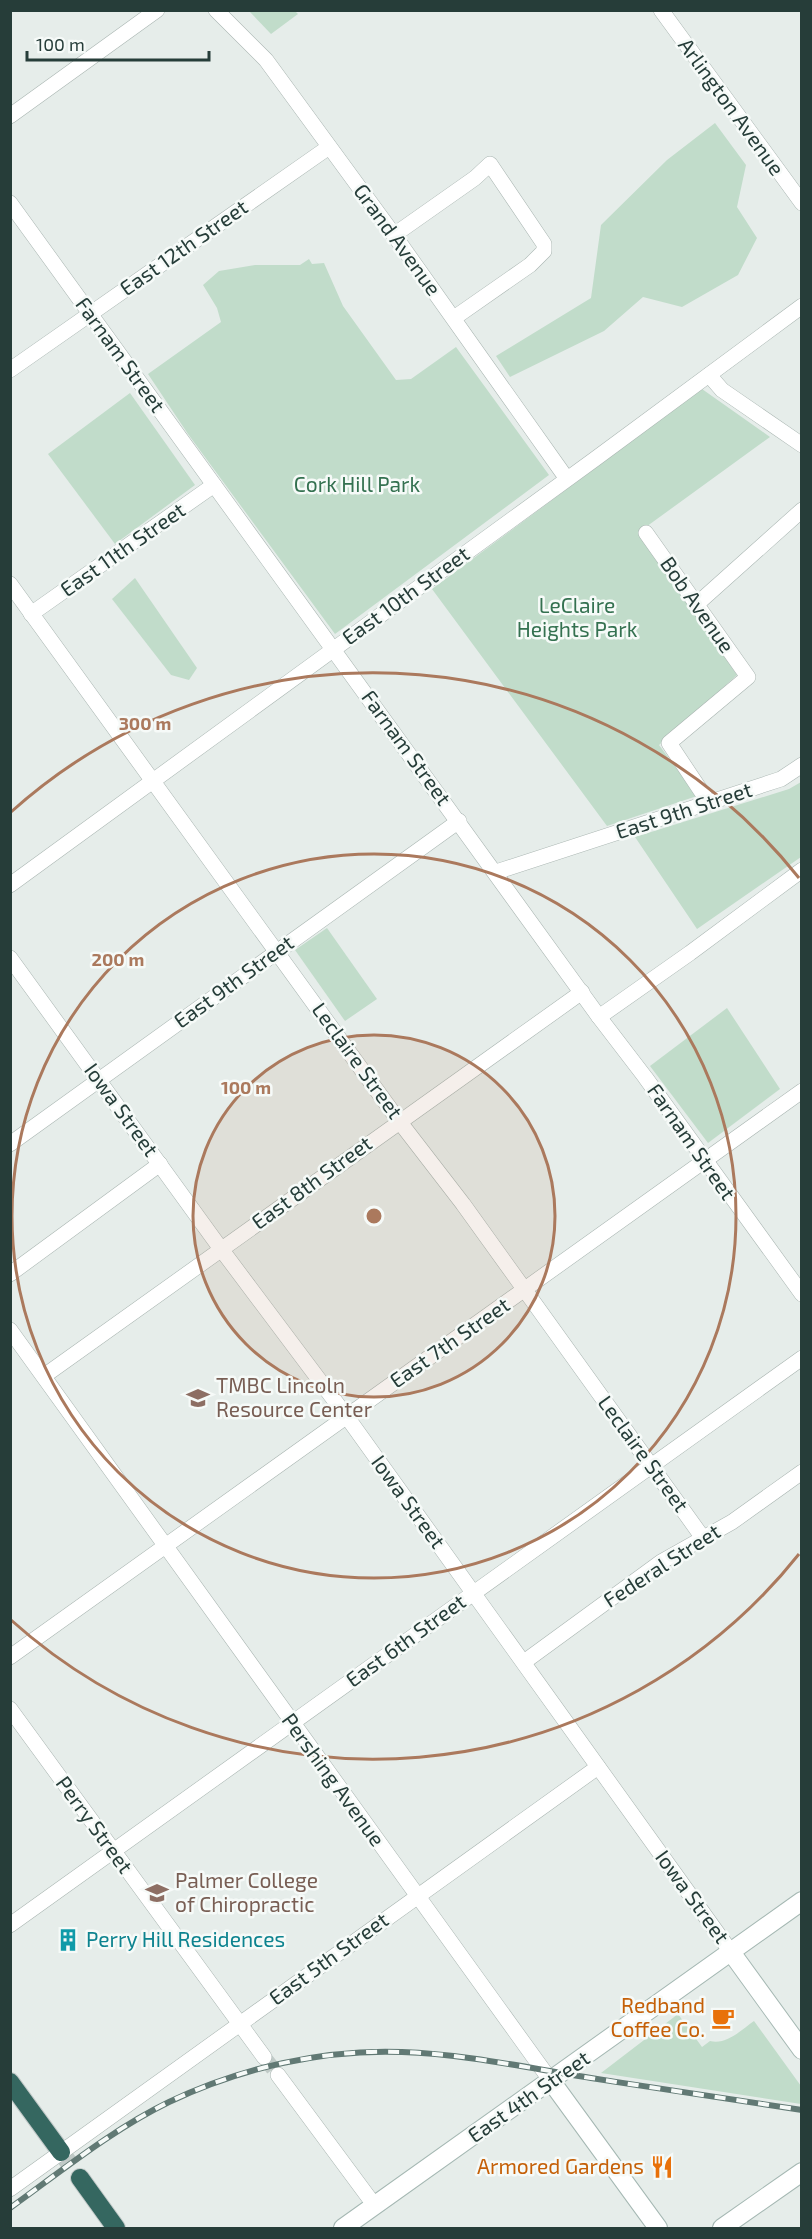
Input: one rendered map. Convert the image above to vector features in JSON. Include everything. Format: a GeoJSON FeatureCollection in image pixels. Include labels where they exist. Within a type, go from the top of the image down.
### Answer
{"type":"FeatureCollection","features":[{"type":"Feature","properties":{"kind":"highway"},"geometry":{"type":"LineString","coordinates":[[10,2082],[61,2152]]}},
{"type":"Feature","properties":{"kind":"highway"},"geometry":{"type":"LineString","coordinates":[[80,2178],[116,2229]]}},
{"type":"Feature","properties":{"kind":"main road","name":"East 4th Street"},"geometry":{"type":"LineString","coordinates":[[343,2229],[801,1901]]}},
{"type":"Feature","properties":{"kind":"main road","name":"Iowa Street"},"geometry":{"type":"LineString","coordinates":[[731,1952],[801,2050]]}},
{"type":"Feature","properties":{"kind":"main road","name":"Pershing Avenue"},"geometry":{"type":"LineString","coordinates":[[551,2081],[658,2229]]}},
{"type":"Feature","properties":{"kind":"main road"},"geometry":{"type":"LineString","coordinates":[[722,2229],[801,2172]]}},
{"type":"Feature","properties":{"kind":"street"},"geometry":{"type":"LineString","coordinates":[[10,116],[157,10]]}},
{"type":"Feature","properties":{"kind":"street","name":"Grand Avenue"},"geometry":{"type":"LineString","coordinates":[[216,10],[266,60],[454,318],[567,480]]}},
{"type":"Feature","properties":{"kind":"street","name":"Arlington Avenue"},"geometry":{"type":"LineString","coordinates":[[661,10],[801,202]]}},
{"type":"Feature","properties":{"kind":"street","name":"East 12th Street"},"geometry":{"type":"LineString","coordinates":[[10,370],[329,147]]}},
{"type":"Feature","properties":{"kind":"street"},"geometry":{"type":"LineString","coordinates":[[394,235],[475,178],[490,164],[544,244],[544,251],[530,266],[454,318]]}},
{"type":"Feature","properties":{"kind":"street","name":"Farnam Street"},"geometry":{"type":"LineString","coordinates":[[10,203],[801,1294]]}},
{"type":"Feature","properties":{"kind":"street","name":"East 10th Street"},"geometry":{"type":"LineString","coordinates":[[10,885],[567,480],[801,306]]}},
{"type":"Feature","properties":{"kind":"street"},"geometry":{"type":"LineString","coordinates":[[709,375],[722,390],[801,445]]}},
{"type":"Feature","properties":{"kind":"street","name":"East 11th Street"},"geometry":{"type":"LineString","coordinates":[[32,614],[214,485]]}},
{"type":"Feature","properties":{"kind":"street"},"geometry":{"type":"LineString","coordinates":[[697,604],[801,510]]}},
{"type":"Feature","properties":{"kind":"street","name":"Bob Avenue"},"geometry":{"type":"LineString","coordinates":[[646,533],[748,677],[669,743],[709,802]]}},
{"type":"Feature","properties":{"kind":"street","name":"Leclaire Street"},"geometry":{"type":"LineString","coordinates":[[10,584],[703,1538]]}},
{"type":"Feature","properties":{"kind":"street","name":"East 9th Street"},"geometry":{"type":"LineString","coordinates":[[496,872],[781,779],[801,765]]}},
{"type":"Feature","properties":{"kind":"street","name":"East 9th Street"},"geometry":{"type":"LineString","coordinates":[[10,1144],[459,821]]}},
{"type":"Feature","properties":{"kind":"street"},"geometry":{"type":"LineString","coordinates":[[599,1017],[801,870]]}},
{"type":"Feature","properties":{"kind":"street","name":"Iowa Street"},"geometry":{"type":"LineString","coordinates":[[10,958],[221,1249],[347,1417],[731,1952]]}},
{"type":"Feature","properties":{"kind":"street","name":"East 8th Street"},"geometry":{"type":"LineString","coordinates":[[44,1376],[399,1120],[582,992]]}},
{"type":"Feature","properties":{"kind":"street","name":"East 7th Street"},"geometry":{"type":"LineString","coordinates":[[10,1658],[801,1091]]}},
{"type":"Feature","properties":{"kind":"street"},"geometry":{"type":"LineString","coordinates":[[10,1274],[160,1164]]}},
{"type":"Feature","properties":{"kind":"street","name":"Pershing Avenue"},"geometry":{"type":"LineString","coordinates":[[10,1330],[551,2081]]}},
{"type":"Feature","properties":{"kind":"street","name":"East 6th Street"},"geometry":{"type":"LineString","coordinates":[[10,1925],[801,1358]]}},
{"type":"Feature","properties":{"kind":"street","name":"Federal Street"},"geometry":{"type":"LineString","coordinates":[[524,1662],[661,1562],[732,1522],[801,1472]]}},
{"type":"Feature","properties":{"kind":"street","name":"Perry Street"},"geometry":{"type":"LineString","coordinates":[[10,1709],[264,2057]]}},
{"type":"Feature","properties":{"kind":"street","name":"East 5th Street"},"geometry":{"type":"LineString","coordinates":[[10,2189],[598,1767]]}},
{"type":"Feature","properties":{"kind":"street"},"geometry":{"type":"LineString","coordinates":[[278,2076],[375,2206]]}},
{"type":"Feature","properties":{"kind":"green space"},"geometry":{"type":"Polygon","coordinates":[[[249,11],[295,11],[298,14],[271,34],[249,11]]]}},
{"type":"Feature","properties":{"kind":"green space"},"geometry":{"type":"Polygon","coordinates":[[[715,123],[746,165],[737,207],[757,238],[738,275],[682,307],[643,297],[604,331],[510,377],[496,356],[591,298],[601,225],[667,160],[715,123]]]}},
{"type":"Feature","properties":{"kind":"green space","name":"Cork Hill Park"},"geometry":{"type":"Polygon","coordinates":[[[309,259],[312,264],[324,263],[343,306],[396,380],[411,379],[456,347],[549,475],[335,634],[188,434],[148,374],[221,322],[217,308],[203,285],[219,271],[255,265],[300,265],[309,259]]]}},
{"type":"Feature","properties":{"kind":"green space","name":"LeClaire Heights Park"},"geometry":{"type":"Polygon","coordinates":[[[702,389],[770,437],[639,532],[737,675],[659,745],[697,796],[607,826],[432,589],[702,389]]]}},
{"type":"Feature","properties":{"kind":"green space"},"geometry":{"type":"Polygon","coordinates":[[[130,393],[195,485],[115,544],[48,454],[130,393]]]}},
{"type":"Feature","properties":{"kind":"green space"},"geometry":{"type":"Polygon","coordinates":[[[135,578],[197,668],[189,680],[171,675],[112,599],[135,578]]]}},
{"type":"Feature","properties":{"kind":"green space"},"geometry":{"type":"Polygon","coordinates":[[[801,782],[801,857],[697,929],[635,837],[789,789],[801,782]]]}},
{"type":"Feature","properties":{"kind":"green space"},"geometry":{"type":"Polygon","coordinates":[[[327,928],[377,999],[345,1021],[295,950],[327,928]]]}},
{"type":"Feature","properties":{"kind":"green space"},"geometry":{"type":"Polygon","coordinates":[[[727,1008],[780,1089],[708,1143],[650,1066],[727,1008]]]}},
{"type":"Feature","properties":{"kind":"green space"},"geometry":{"type":"Polygon","coordinates":[[[678,2014],[702,2047],[710,2041],[728,2039],[754,2021],[801,2086],[801,2104],[601,2073],[678,2014]]]}},
{"type":"Feature","properties":{"kind":"tunnel"},"geometry":{"type":"LineString","coordinates":[[264,2057],[278,2075]]}},
{"type":"Feature","properties":{"kind":"tunnel"},"geometry":{"type":"LineString","coordinates":[[61,2152],[80,2178]]}},
{"type":"Feature","properties":{"kind":"railway"},"geometry":{"type":"LineString","coordinates":[[10,2208],[107,2138],[169,2102],[224,2079],[253,2070],[342,2054],[426,2053],[802,2110]]}},
{"type":"Feature","properties":{"kind":"place","name":"TMBC Lincoln Resource Center"},"geometry":{"type":"Point","coordinates":[198,1398]}},
{"type":"Feature","properties":{"kind":"place","name":"Palmer College of Chiropractic"},"geometry":{"type":"Point","coordinates":[157,1893]}},
{"type":"Feature","properties":{"kind":"place","name":"Perry Hill Residences"},"geometry":{"type":"Point","coordinates":[68,1940]}},
{"type":"Feature","properties":{"kind":"place","name":"Redband Coffee Co."},"geometry":{"type":"Point","coordinates":[723,2018]}},
{"type":"Feature","properties":{"kind":"place","name":"Armored Gardens"},"geometry":{"type":"Point","coordinates":[662,2167]}}]}
